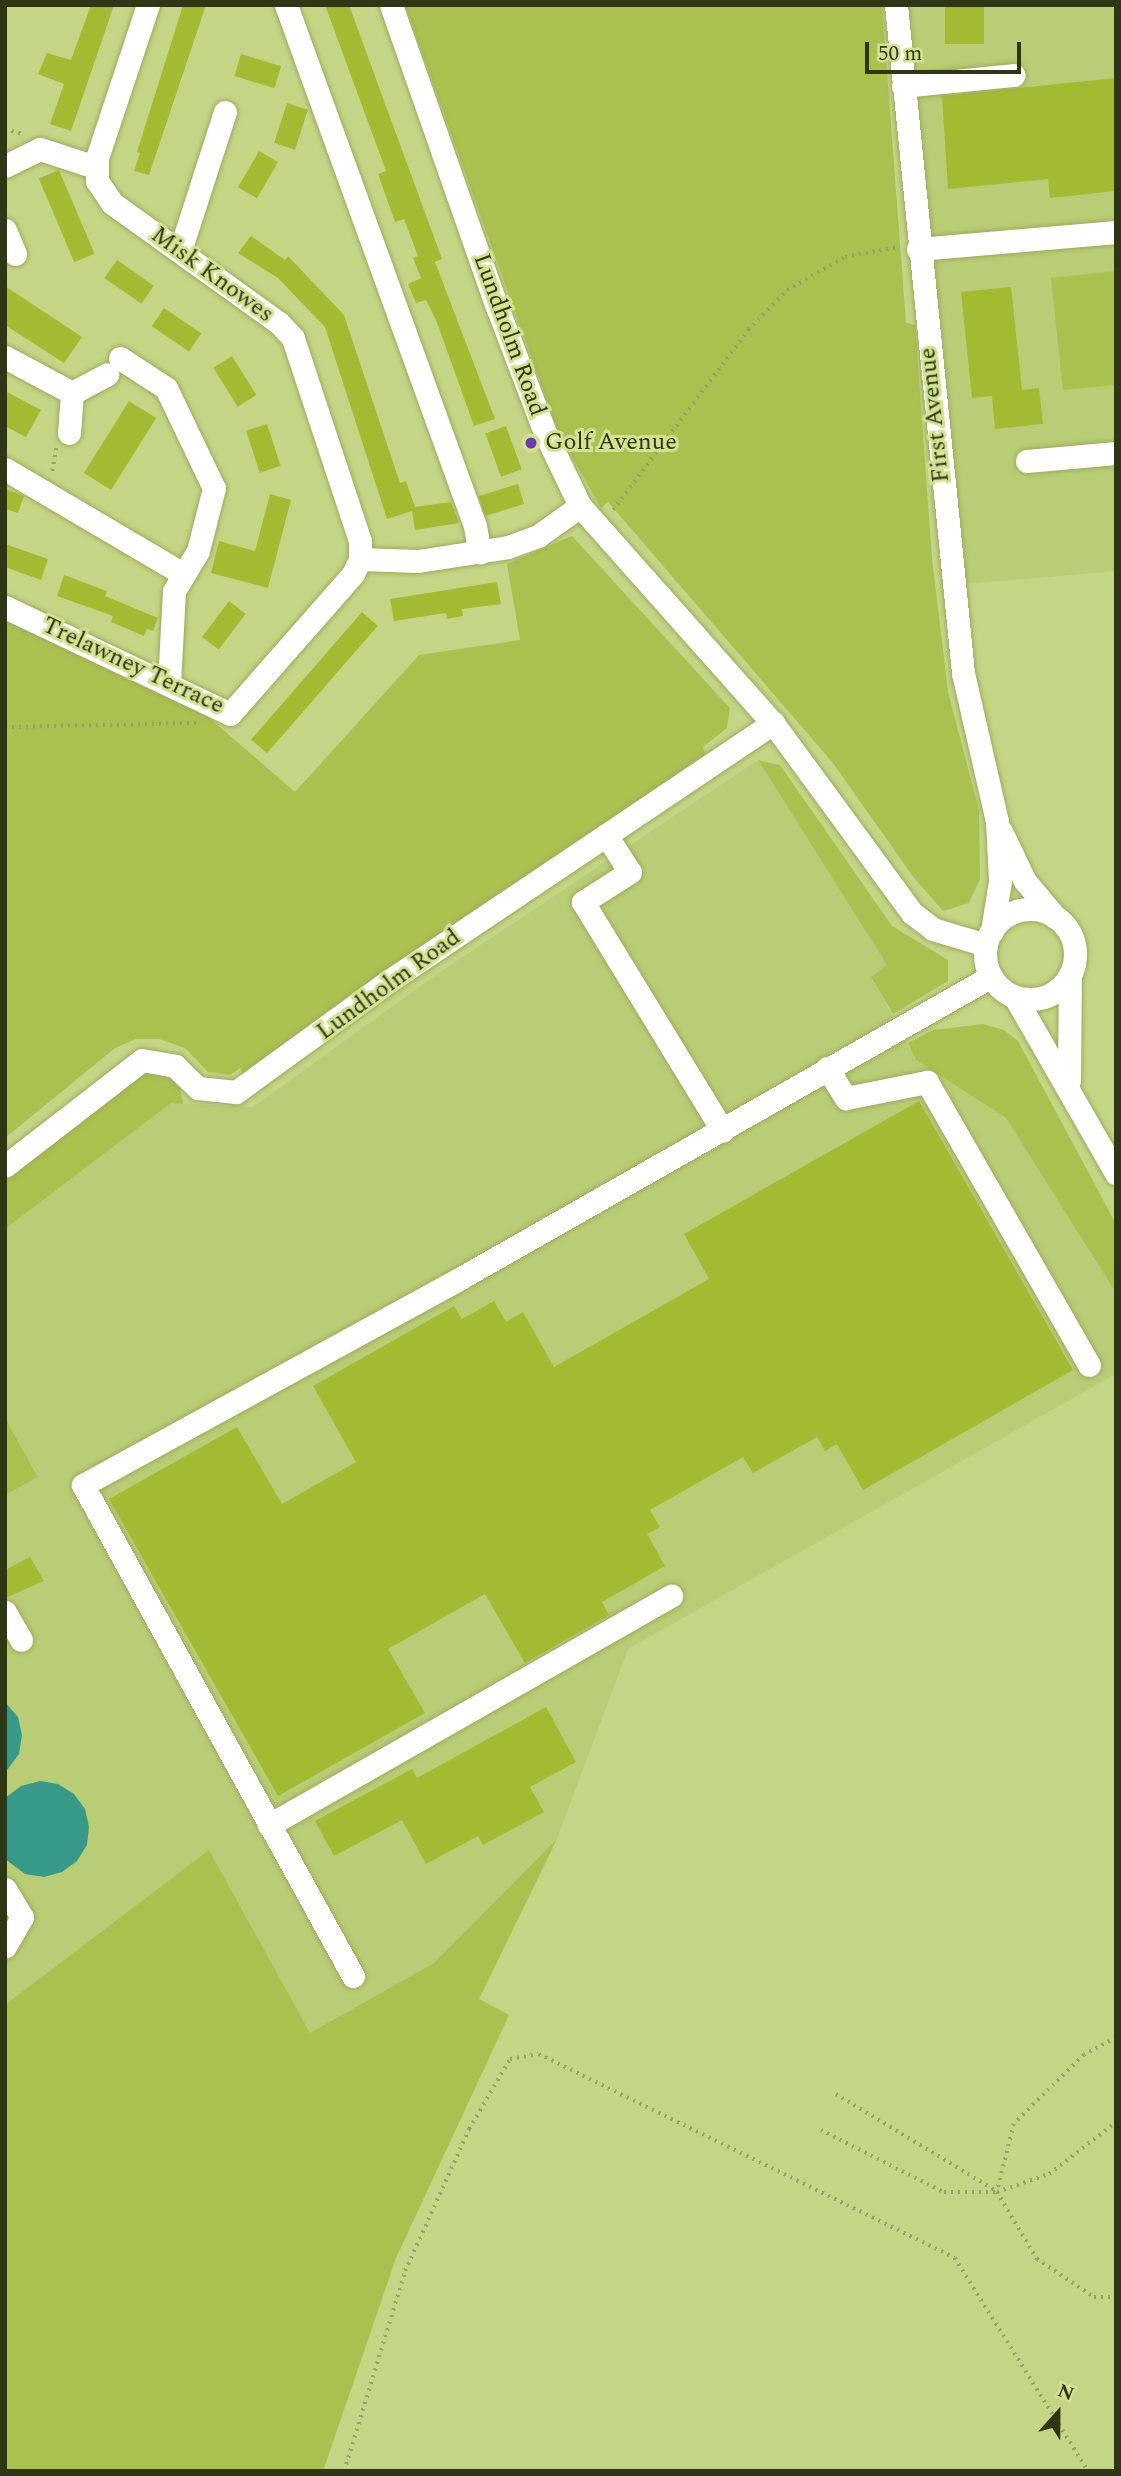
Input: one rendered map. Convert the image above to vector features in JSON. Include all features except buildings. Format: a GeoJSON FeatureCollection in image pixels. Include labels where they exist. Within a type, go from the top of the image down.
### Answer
{"type":"FeatureCollection","features":[{"type":"Feature","properties":{"kind":"street"},"geometry":{"type":"LineString","coordinates":[[5,166],[40,149],[95,167],[148,5]]}},
{"type":"Feature","properties":{"kind":"street"},"geometry":{"type":"LineString","coordinates":[[286,5],[475,526],[480,553]]}},
{"type":"Feature","properties":{"kind":"street","name":"Lundholm Road"},"geometry":{"type":"LineString","coordinates":[[391,5],[497,307],[545,433],[580,506],[773,723],[912,913],[933,929],[989,938]]}},
{"type":"Feature","properties":{"kind":"street","name":"First Avenue"},"geometry":{"type":"LineString","coordinates":[[896,5],[918,247],[963,673],[997,821],[1000,881],[989,938]]}},
{"type":"Feature","properties":{"kind":"street"},"geometry":{"type":"LineString","coordinates":[[903,86],[1013,75]]}},
{"type":"Feature","properties":{"kind":"street"},"geometry":{"type":"LineString","coordinates":[[180,251],[225,112]]}},
{"type":"Feature","properties":{"kind":"street","name":"Misk Knowes"},"geometry":{"type":"LineString","coordinates":[[95,167],[97,181],[112,203],[180,251],[293,338],[360,541],[360,559]]}},
{"type":"Feature","properties":{"kind":"street"},"geometry":{"type":"LineString","coordinates":[[5,230],[15,254]]}},
{"type":"Feature","properties":{"kind":"street"},"geometry":{"type":"LineString","coordinates":[[918,247],[1116,232]]}},
{"type":"Feature","properties":{"kind":"street"},"geometry":{"type":"LineString","coordinates":[[5,357],[72,393]]}},
{"type":"Feature","properties":{"kind":"street"},"geometry":{"type":"LineString","coordinates":[[72,393],[114,366],[166,388],[214,488],[198,551],[174,591],[169,683]]}},
{"type":"Feature","properties":{"kind":"street"},"geometry":{"type":"LineString","coordinates":[[69,433],[72,393]]}},
{"type":"Feature","properties":{"kind":"street"},"geometry":{"type":"LineString","coordinates":[[1027,461],[1116,453]]}},
{"type":"Feature","properties":{"kind":"street"},"geometry":{"type":"LineString","coordinates":[[5,469],[49,492],[183,574]]}},
{"type":"Feature","properties":{"kind":"street"},"geometry":{"type":"LineString","coordinates":[[360,559],[388,563],[480,553],[538,536],[580,506]]}},
{"type":"Feature","properties":{"kind":"street","name":"Trelawney Terrace"},"geometry":{"type":"LineString","coordinates":[[5,607],[230,714],[353,574],[360,559]]}},
{"type":"Feature","properties":{"kind":"street","name":"Lundholm Road"},"geometry":{"type":"LineString","coordinates":[[5,1166],[142,1060],[175,1066],[198,1088],[236,1092],[389,981],[773,723]]}},
{"type":"Feature","properties":{"kind":"street","name":"First Avenue"},"geometry":{"type":"LineString","coordinates":[[997,821],[1025,881],[1055,918]]}},
{"type":"Feature","properties":{"kind":"street"},"geometry":{"type":"LineString","coordinates":[[606,835],[630,872],[583,902],[723,1131]]}},
{"type":"Feature","properties":{"kind":"street"},"geometry":{"type":"LineString","coordinates":[[1069,1085],[1070,975],[1074,942],[1055,918],[1034,909],[1017,910],[989,938],[990,977],[1015,997],[1069,1085],[1116,1173]]}},
{"type":"Feature","properties":{"kind":"street"},"geometry":{"type":"LineString","coordinates":[[1015,997],[1044,997],[1070,975]]}},
{"type":"Feature","properties":{"kind":"street"},"geometry":{"type":"LineString","coordinates":[[352,1976],[83,1485],[723,1131],[827,1068],[990,977]]}},
{"type":"Feature","properties":{"kind":"street"},"geometry":{"type":"LineString","coordinates":[[827,1068],[846,1098],[927,1082],[1089,1366]]}},
{"type":"Feature","properties":{"kind":"street"},"geometry":{"type":"LineString","coordinates":[[269,1825],[671,1596]]}},
{"type":"Feature","properties":{"kind":"street"},"geometry":{"type":"LineString","coordinates":[[5,1612],[21,1640]]}},
{"type":"Feature","properties":{"kind":"street"},"geometry":{"type":"LineString","coordinates":[[5,1889],[22,1917],[5,1947]]}},
{"type":"Feature","properties":{"kind":"path"},"geometry":{"type":"LineString","coordinates":[[600,529],[748,330],[787,290],[845,257],[918,247]]}},
{"type":"Feature","properties":{"kind":"path"},"geometry":{"type":"LineString","coordinates":[[49,492],[58,432],[69,433]]}},
{"type":"Feature","properties":{"kind":"path"},"geometry":{"type":"LineString","coordinates":[[5,727],[88,723],[213,727],[230,714]]}},
{"type":"Feature","properties":{"kind":"path"},"geometry":{"type":"LineString","coordinates":[[997,2192],[1014,2124],[1084,2056],[1116,2038]]}},
{"type":"Feature","properties":{"kind":"path"},"geometry":{"type":"LineString","coordinates":[[344,2471],[405,2271],[469,2129],[510,2059],[539,2054],[955,2258],[1088,2471]]}},
{"type":"Feature","properties":{"kind":"path"},"geometry":{"type":"LineString","coordinates":[[836,2094],[997,2192],[1037,2259],[1094,2298],[1116,2297]]}},
{"type":"Feature","properties":{"kind":"path"},"geometry":{"type":"LineString","coordinates":[[821,2130],[944,2192],[997,2192],[1049,2174],[1116,2122]]}},
{"type":"Feature","properties":{"kind":"shaded area"},"geometry":{"type":"Polygon","coordinates":[[[405,5],[882,5],[906,323],[915,325],[932,558],[948,692],[979,810],[980,879],[969,903],[943,911],[914,878],[833,763],[608,502],[601,508],[559,434],[405,5]]]}},
{"type":"Feature","properties":{"kind":"shaded area"},"geometry":{"type":"Polygon","coordinates":[[[909,5],[1116,5],[1116,571],[966,584],[909,5]]]}},
{"type":"Feature","properties":{"kind":"shaded area"},"geometry":{"type":"Polygon","coordinates":[[[1116,271],[1116,385],[1063,390],[1051,278],[1116,271]]]}},
{"type":"Feature","properties":{"kind":"shaded area"},"geometry":{"type":"Polygon","coordinates":[[[572,536],[730,708],[727,728],[703,747],[705,754],[243,1074],[240,1068],[230,1075],[208,1072],[185,1048],[159,1039],[136,1039],[115,1048],[5,1138],[5,620],[206,715],[295,792],[419,655],[520,640],[507,564],[572,536]]]}},
{"type":"Feature","properties":{"kind":"shaded area"},"geometry":{"type":"Polygon","coordinates":[[[758,760],[888,966],[871,977],[916,1060],[1006,1118],[1116,1293],[1116,1374],[628,1649],[557,1839],[479,1999],[509,2015],[396,2258],[323,2471],[5,2471],[5,1495],[38,1476],[5,1418],[5,1229],[171,1103],[253,1107],[440,972],[758,760]]]}},
{"type":"Feature","properties":{"kind":"shaded area"},"geometry":{"type":"Polygon","coordinates":[[[758,760],[780,765],[892,926],[948,960],[948,981],[893,1014],[871,977],[887,965],[758,760]]]}},
{"type":"Feature","properties":{"kind":"shaded area"},"geometry":{"type":"Polygon","coordinates":[[[983,1024],[1004,1030],[1018,1041],[1116,1224],[1116,1293],[1006,1118],[916,1060],[908,1043],[933,1030],[983,1024]]]}},
{"type":"Feature","properties":{"kind":"shaded area"},"geometry":{"type":"Polygon","coordinates":[[[148,1071],[172,1080],[180,1088],[183,1104],[171,1103],[5,1229],[5,1180],[136,1075],[148,1071]]]}},
{"type":"Feature","properties":{"kind":"shaded area"},"geometry":{"type":"Polygon","coordinates":[[[5,1418],[38,1477],[5,1495],[5,1418]]]}},
{"type":"Feature","properties":{"kind":"shaded area"},"geometry":{"type":"Polygon","coordinates":[[[557,1839],[479,1999],[509,2015],[396,2258],[323,2471],[5,2471],[5,2005],[209,1850],[310,2033],[434,1963],[557,1839]]]}},
{"type":"Feature","properties":{"kind":"water"},"geometry":{"type":"Polygon","coordinates":[[[5,1702],[18,1717],[22,1735],[19,1754],[5,1773],[5,1702]]]}},
{"type":"Feature","properties":{"kind":"water"},"geometry":{"type":"Polygon","coordinates":[[[40,1781],[58,1784],[74,1794],[85,1809],[89,1827],[87,1845],[77,1861],[62,1872],[44,1877],[25,1874],[5,1859],[5,1798],[21,1786],[40,1781]]]}},
{"type":"Feature","properties":{"kind":"place","name":"Golf Avenue"},"geometry":{"type":"Point","coordinates":[531,443]}}]}
